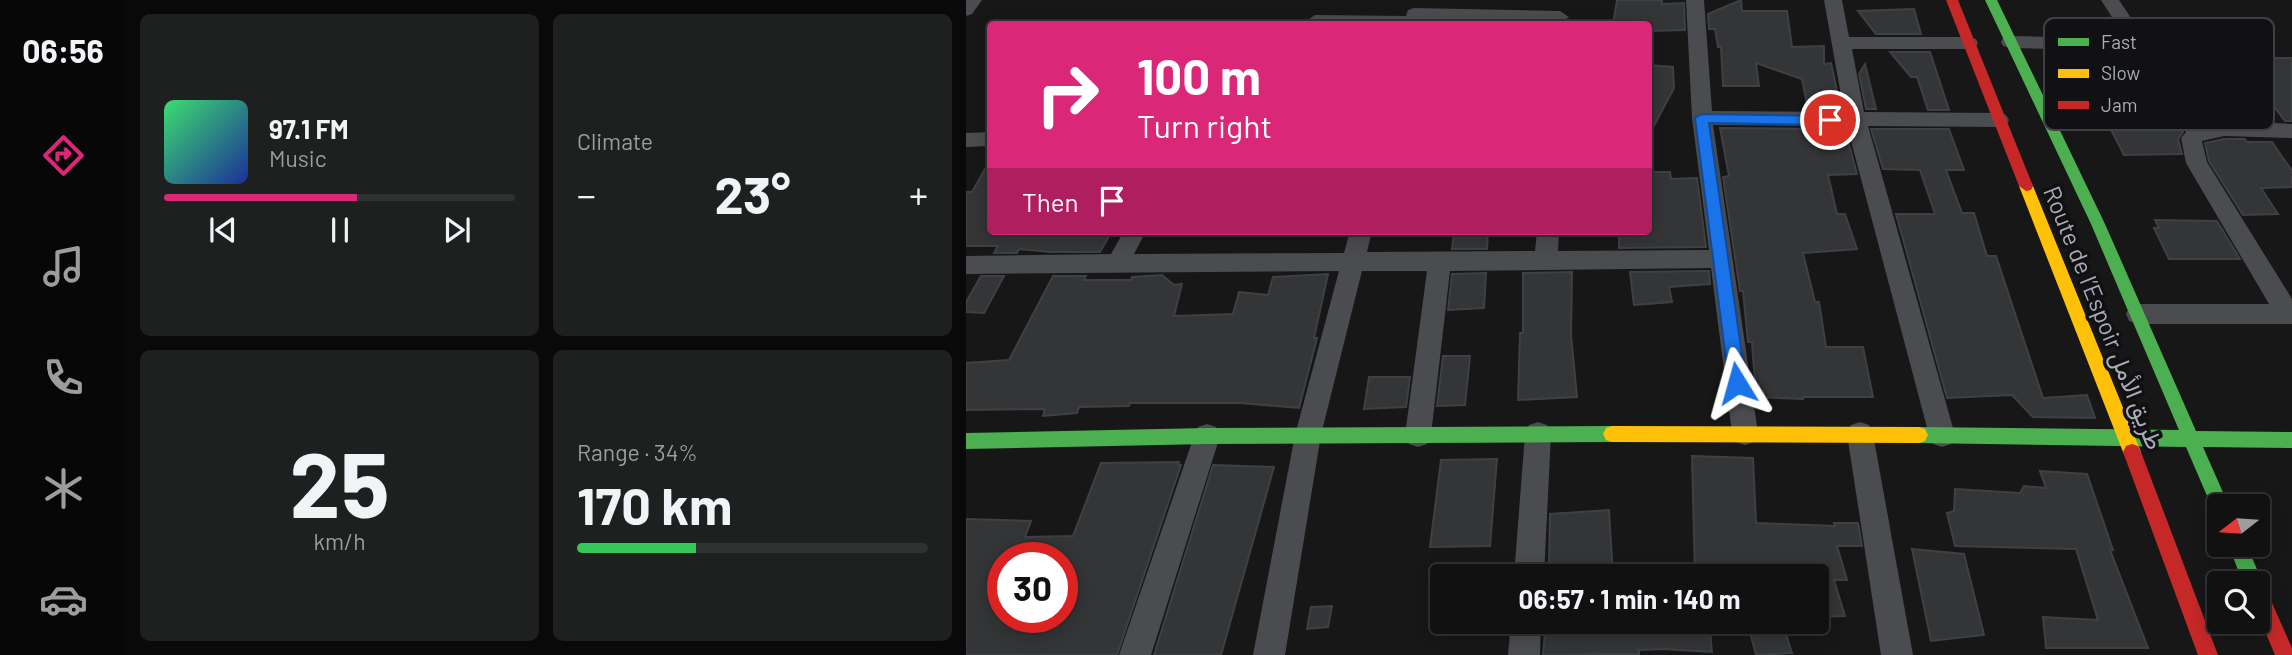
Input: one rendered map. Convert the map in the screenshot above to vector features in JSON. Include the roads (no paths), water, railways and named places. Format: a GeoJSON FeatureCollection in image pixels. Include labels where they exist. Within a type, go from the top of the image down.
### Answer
{"type":"FeatureCollection","features":[{"type":"Feature","properties":{"kind":"main road","name":"Route de l’Espoir طريق الأمل"},"geometry":{"type":"LineString","coordinates":[[1952,0],[2127,438],[2208,655]]}},
{"type":"Feature","properties":{"kind":"main road","name":"Route de l’Espoir طريق الأمل"},"geometry":{"type":"LineString","coordinates":[[1991,0],[2044,112]]}},
{"type":"Feature","properties":{"kind":"main road","name":"Route de l’Espoir طريق الأمل"},"geometry":{"type":"LineString","coordinates":[[2053,130],[2098,224],[2215,494]]}},
{"type":"Feature","properties":{"kind":"main road"},"geometry":{"type":"LineString","coordinates":[[966,441],[1208,436],[1745,433],[2292,440]]}},
{"type":"Feature","properties":{"kind":"main road"},"geometry":{"type":"LineString","coordinates":[[2270,621],[2285,655]]}},
{"type":"Feature","properties":{"kind":"street"},"geometry":{"type":"LineString","coordinates":[[966,10],[974,0]]}},
{"type":"Feature","properties":{"kind":"street"},"geometry":{"type":"LineString","coordinates":[[1316,21],[1322,0]]}},
{"type":"Feature","properties":{"kind":"street"},"geometry":{"type":"LineString","coordinates":[[1695,0],[1702,118],[1745,433]]}},
{"type":"Feature","properties":{"kind":"street"},"geometry":{"type":"LineString","coordinates":[[1832,0],[1856,121],[1942,435]]}},
{"type":"Feature","properties":{"kind":"street"},"geometry":{"type":"LineString","coordinates":[[2110,0],[2122,18]]}},
{"type":"Feature","properties":{"kind":"street"},"geometry":{"type":"LineString","coordinates":[[1340,21],[1413,15],[1560,14]]}},
{"type":"Feature","properties":{"kind":"street"},"geometry":{"type":"LineString","coordinates":[[2010,42],[2044,43]]}},
{"type":"Feature","properties":{"kind":"street"},"geometry":{"type":"LineString","coordinates":[[1841,43],[1969,43]]}},
{"type":"Feature","properties":{"kind":"street"},"geometry":{"type":"LineString","coordinates":[[1702,118],[2000,120]]}},
{"type":"Feature","properties":{"kind":"street"},"geometry":{"type":"LineString","coordinates":[[2225,130],[2197,133],[2190,138],[2197,163],[2290,314]]}},
{"type":"Feature","properties":{"kind":"street"},"geometry":{"type":"LineString","coordinates":[[2263,130],[2292,131]]}},
{"type":"Feature","properties":{"kind":"street"},"geometry":{"type":"LineString","coordinates":[[966,140],[987,139]]}},
{"type":"Feature","properties":{"kind":"street"},"geometry":{"type":"LineString","coordinates":[[1117,265],[1133,235]]}},
{"type":"Feature","properties":{"kind":"street"},"geometry":{"type":"LineString","coordinates":[[1269,655],[1308,435],[1360,235]]}},
{"type":"Feature","properties":{"kind":"street"},"geometry":{"type":"LineString","coordinates":[[1546,260],[1548,235]]}},
{"type":"Feature","properties":{"kind":"street"},"geometry":{"type":"LineString","coordinates":[[966,265],[1720,259]]}},
{"type":"Feature","properties":{"kind":"street"},"geometry":{"type":"LineString","coordinates":[[1418,435],[1440,260]]}},
{"type":"Feature","properties":{"kind":"street"},"geometry":{"type":"LineString","coordinates":[[2138,314],[2290,314]]}},
{"type":"Feature","properties":{"kind":"street"},"geometry":{"type":"LineString","coordinates":[[1530,564],[1538,434]]}},
{"type":"Feature","properties":{"kind":"street"},"geometry":{"type":"LineString","coordinates":[[1860,434],[1897,655]]}},
{"type":"Feature","properties":{"kind":"street"},"geometry":{"type":"LineString","coordinates":[[1135,655],[1208,436]]}},
{"type":"Feature","properties":{"kind":"street"},"geometry":{"type":"LineString","coordinates":[[1524,655],[1525,634]]}}]}
